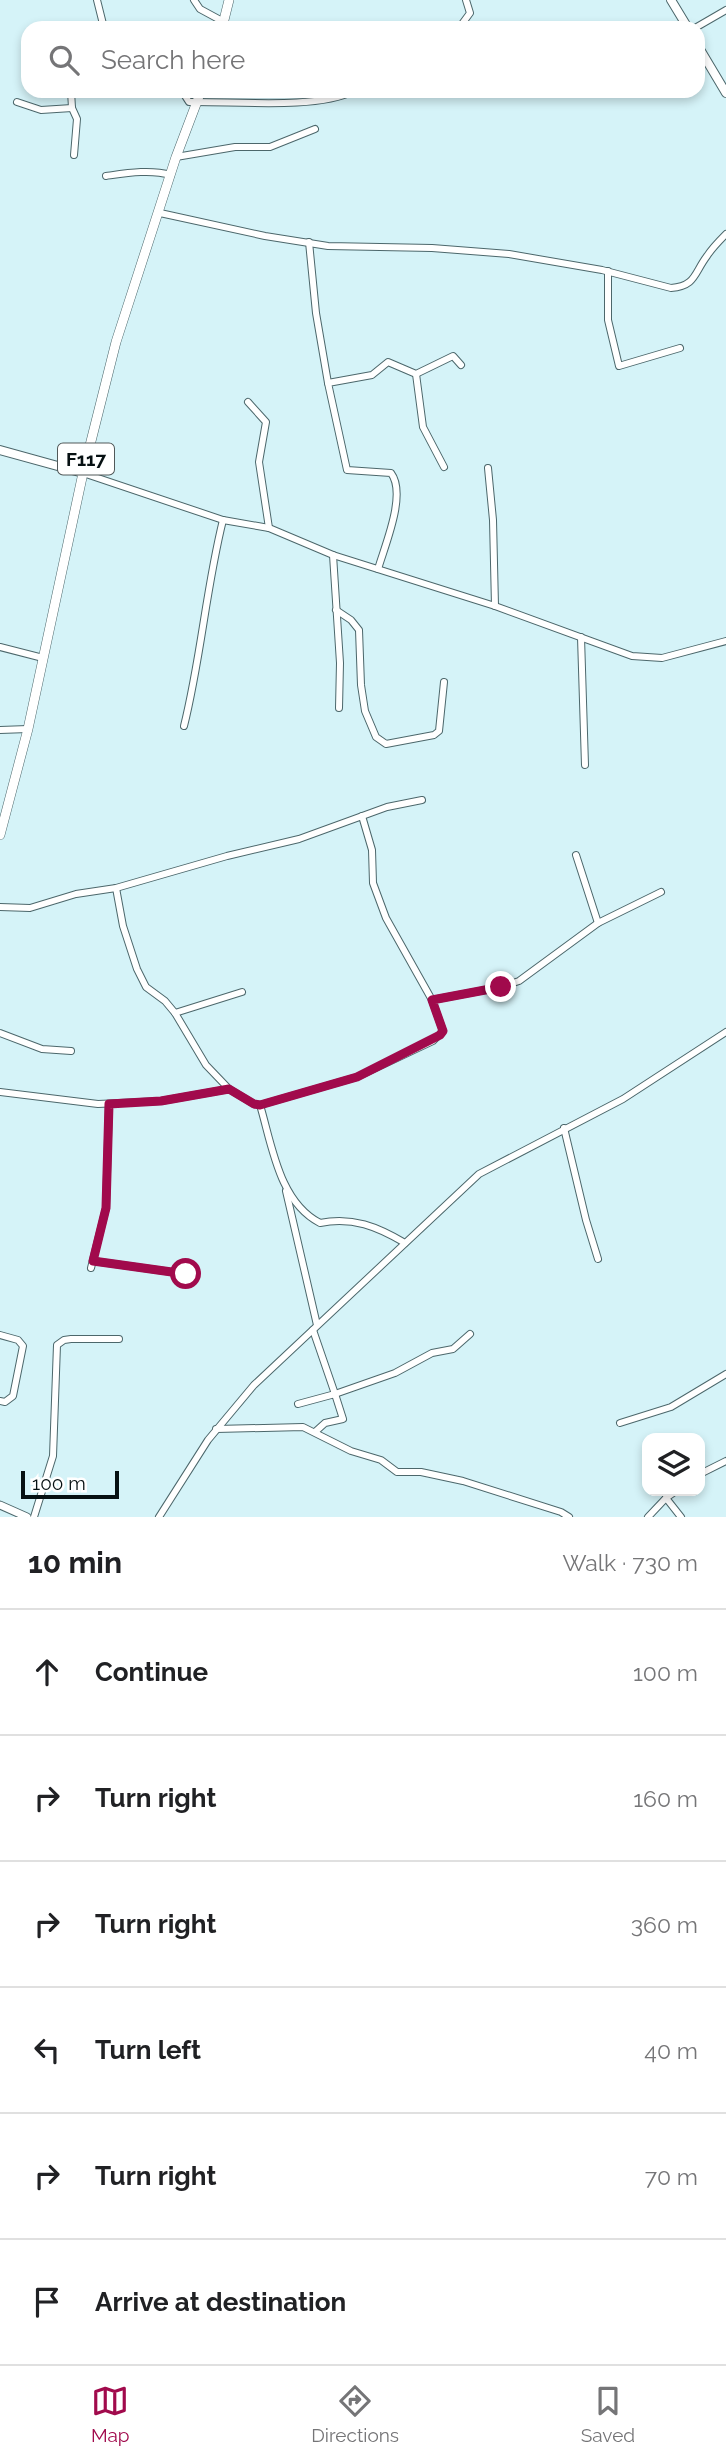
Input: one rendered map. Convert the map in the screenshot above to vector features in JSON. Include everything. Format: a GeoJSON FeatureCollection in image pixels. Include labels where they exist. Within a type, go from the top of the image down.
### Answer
{"type":"FeatureCollection","features":[{"type":"Feature","properties":{"kind":"main road"},"geometry":{"type":"LineString","coordinates":[[224,21],[229,0]]}},
{"type":"Feature","properties":{"kind":"main road"},"geometry":{"type":"LineString","coordinates":[[671,0],[684,21]]}},
{"type":"Feature","properties":{"kind":"main road"},"geometry":{"type":"LineString","coordinates":[[705,58],[726,93]]}},
{"type":"Feature","properties":{"kind":"main road","name":"F117"},"geometry":{"type":"LineString","coordinates":[[0,835],[28,729],[83,473],[116,342],[198,98]]}},
{"type":"Feature","properties":{"kind":"main road"},"geometry":{"type":"LineString","coordinates":[[0,450],[83,473]]}},
{"type":"Feature","properties":{"kind":"street"},"geometry":{"type":"LineString","coordinates":[[97,0],[102,21]]}},
{"type":"Feature","properties":{"kind":"street"},"geometry":{"type":"LineString","coordinates":[[194,0],[200,9],[217,21]]}},
{"type":"Feature","properties":{"kind":"street"},"geometry":{"type":"LineString","coordinates":[[464,21],[470,13],[466,0]]}},
{"type":"Feature","properties":{"kind":"street"},"geometry":{"type":"LineString","coordinates":[[705,22],[726,10]]}},
{"type":"Feature","properties":{"kind":"street"},"geometry":{"type":"LineString","coordinates":[[71,98],[77,119],[74,155]]}},
{"type":"Feature","properties":{"kind":"street"},"geometry":{"type":"LineString","coordinates":[[185,98],[186,101],[197,102],[320,101],[340,98]]}},
{"type":"Feature","properties":{"kind":"street"},"geometry":{"type":"LineString","coordinates":[[17,102],[41,110],[72,108]]}},
{"type":"Feature","properties":{"kind":"street"},"geometry":{"type":"LineString","coordinates":[[176,158],[235,147],[270,147],[315,129]]}},
{"type":"Feature","properties":{"kind":"street"},"geometry":{"type":"LineString","coordinates":[[106,176],[130,172],[171,175]]}},
{"type":"Feature","properties":{"kind":"street"},"geometry":{"type":"LineString","coordinates":[[160,213],[265,236],[328,246],[432,248],[509,254],[608,271],[670,288],[680,287],[696,277],[705,258],[726,234]]}},
{"type":"Feature","properties":{"kind":"street"},"geometry":{"type":"LineString","coordinates":[[309,242],[316,313],[347,470],[391,473],[396,480],[397,502],[378,569]]}},
{"type":"Feature","properties":{"kind":"street"},"geometry":{"type":"LineString","coordinates":[[608,271],[608,320],[619,366],[680,348]]}},
{"type":"Feature","properties":{"kind":"street"},"geometry":{"type":"LineString","coordinates":[[328,383],[372,374],[388,362],[416,374],[453,356],[461,365]]}},
{"type":"Feature","properties":{"kind":"street"},"geometry":{"type":"LineString","coordinates":[[416,374],[424,427],[444,467]]}},
{"type":"Feature","properties":{"kind":"street"},"geometry":{"type":"LineString","coordinates":[[248,402],[266,422],[259,462],[269,528]]}},
{"type":"Feature","properties":{"kind":"street"},"geometry":{"type":"LineString","coordinates":[[488,468],[493,520],[495,606]]}},
{"type":"Feature","properties":{"kind":"street"},"geometry":{"type":"LineString","coordinates":[[83,473],[223,520],[269,528],[333,555],[495,606],[632,656],[662,658],[726,641]]}},
{"type":"Feature","properties":{"kind":"street"},"geometry":{"type":"LineString","coordinates":[[184,726],[210,571],[223,520]]}},
{"type":"Feature","properties":{"kind":"street"},"geometry":{"type":"LineString","coordinates":[[333,555],[340,663],[339,708]]}},
{"type":"Feature","properties":{"kind":"street"},"geometry":{"type":"LineString","coordinates":[[336,610],[351,620],[359,630],[365,711],[376,737],[382,743],[439,732],[444,682]]}},
{"type":"Feature","properties":{"kind":"street"},"geometry":{"type":"LineString","coordinates":[[580,637],[585,765]]}},
{"type":"Feature","properties":{"kind":"street"},"geometry":{"type":"LineString","coordinates":[[0,647],[43,658]]}},
{"type":"Feature","properties":{"kind":"street"},"geometry":{"type":"LineString","coordinates":[[0,730],[28,729]]}},
{"type":"Feature","properties":{"kind":"street"},"geometry":{"type":"LineString","coordinates":[[0,907],[30,908],[76,894],[116,888],[299,839],[387,807],[422,800]]}},
{"type":"Feature","properties":{"kind":"street"},"geometry":{"type":"LineString","coordinates":[[116,888],[122,926],[136,969],[146,987],[174,1013],[206,1065],[229,1089],[260,1105],[357,1077],[433,1041],[443,1031],[432,1000],[386,919],[373,883],[372,850],[362,816]]}},
{"type":"Feature","properties":{"kind":"street"},"geometry":{"type":"LineString","coordinates":[[576,855],[598,923]]}},
{"type":"Feature","properties":{"kind":"street"},"geometry":{"type":"LineString","coordinates":[[432,1000],[519,981],[598,923],[661,892]]}},
{"type":"Feature","properties":{"kind":"street"},"geometry":{"type":"LineString","coordinates":[[174,1013],[242,992]]}},
{"type":"Feature","properties":{"kind":"street"},"geometry":{"type":"LineString","coordinates":[[159,1517],[216,1429],[254,1385],[479,1174],[623,1099],[726,1032]]}},
{"type":"Feature","properties":{"kind":"street"},"geometry":{"type":"LineString","coordinates":[[0,1033],[42,1049],[71,1051]]}},
{"type":"Feature","properties":{"kind":"street"},"geometry":{"type":"LineString","coordinates":[[0,1092],[109,1104],[161,1101],[229,1089]]}},
{"type":"Feature","properties":{"kind":"street"},"geometry":{"type":"LineString","coordinates":[[109,1104],[106,1208],[92,1264],[186,1274]]}},
{"type":"Feature","properties":{"kind":"street"},"geometry":{"type":"LineString","coordinates":[[260,1105],[285,1188],[315,1328],[343,1419],[325,1423],[315,1432]]}},
{"type":"Feature","properties":{"kind":"street"},"geometry":{"type":"LineString","coordinates":[[564,1128],[598,1259]]}},
{"type":"Feature","properties":{"kind":"street"},"geometry":{"type":"LineString","coordinates":[[285,1188],[306,1216],[320,1223],[331,1220],[366,1223],[405,1242]]}},
{"type":"Feature","properties":{"kind":"street"},"geometry":{"type":"LineString","coordinates":[[298,1404],[395,1373],[432,1353],[453,1349],[470,1334]]}},
{"type":"Feature","properties":{"kind":"street"},"geometry":{"type":"LineString","coordinates":[[0,1335],[18,1340],[23,1346],[13,1396],[5,1402],[0,1401]]}},
{"type":"Feature","properties":{"kind":"street"},"geometry":{"type":"LineString","coordinates":[[34,1517],[54,1456],[57,1345],[71,1339],[120,1339]]}},
{"type":"Feature","properties":{"kind":"street"},"geometry":{"type":"LineString","coordinates":[[620,1423],[671,1407],[726,1374]]}},
{"type":"Feature","properties":{"kind":"street"},"geometry":{"type":"LineString","coordinates":[[216,1429],[303,1427],[351,1451],[380,1460],[397,1472],[421,1472],[463,1480],[569,1517]]}},
{"type":"Feature","properties":{"kind":"street"},"geometry":{"type":"LineString","coordinates":[[705,1472],[726,1461]]}},
{"type":"Feature","properties":{"kind":"street"},"geometry":{"type":"LineString","coordinates":[[648,1517],[669,1496]]}},
{"type":"Feature","properties":{"kind":"street"},"geometry":{"type":"LineString","coordinates":[[666,1498],[681,1517]]}},
{"type":"Feature","properties":{"kind":"street"},"geometry":{"type":"LineString","coordinates":[[0,1505],[27,1517]]}},
{"type":"Feature","properties":{"kind":"route"},"geometry":{"type":"LineString","coordinates":[[186,1274],[93,1261],[106,1208],[109,1104],[161,1101],[229,1089],[260,1105],[357,1077],[433,1041],[440,1035],[443,1031],[432,1000],[501,987]]}}]}
